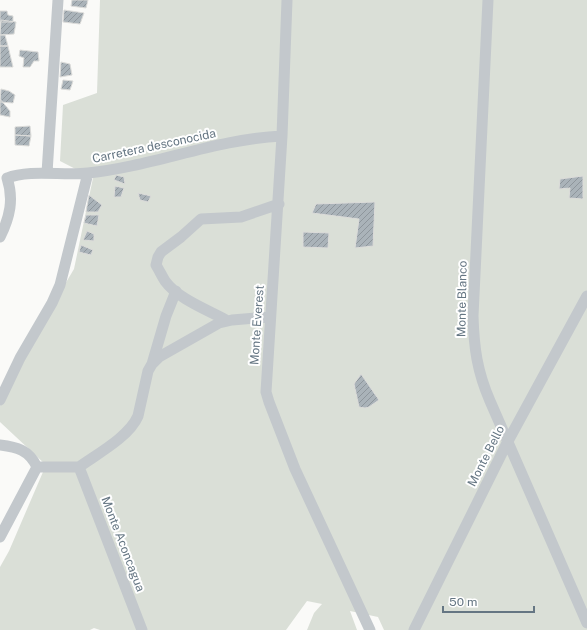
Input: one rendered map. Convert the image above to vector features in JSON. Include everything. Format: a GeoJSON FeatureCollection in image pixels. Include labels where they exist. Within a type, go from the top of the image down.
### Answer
{"type":"FeatureCollection","features":[{"type":"Feature","properties":{"kind":"street"},"geometry":{"type":"LineString","coordinates":[[47,173],[58,0]]}},
{"type":"Feature","properties":{"kind":"street","name":"Monte Everest"},"geometry":{"type":"LineString","coordinates":[[287,0],[279,204],[266,392],[295,468],[370,630]]}},
{"type":"Feature","properties":{"kind":"street","name":"Monte Blanco"},"geometry":{"type":"LineString","coordinates":[[488,0],[473,323],[477,362],[482,383],[587,623]]}},
{"type":"Feature","properties":{"kind":"street","name":"Carretera desconocida"},"geometry":{"type":"LineString","coordinates":[[3,175],[12,176],[47,173],[88,173],[132,165],[231,142],[259,137],[282,136]]}},
{"type":"Feature","properties":{"kind":"street"},"geometry":{"type":"LineString","coordinates":[[0,400],[20,358],[52,303],[60,285],[88,173]]}},
{"type":"Feature","properties":{"kind":"street"},"geometry":{"type":"LineString","coordinates":[[0,237],[10,214],[12,199],[11,189],[3,175]]}},
{"type":"Feature","properties":{"kind":"street"},"geometry":{"type":"LineString","coordinates":[[226,320],[176,292],[166,282],[156,265],[158,256],[201,219],[241,217],[279,204]]}},
{"type":"Feature","properties":{"kind":"street"},"geometry":{"type":"LineString","coordinates":[[37,467],[79,467],[128,431],[135,423],[138,416],[148,371],[152,364],[166,316],[176,292]]}},
{"type":"Feature","properties":{"kind":"street","name":"Monte Bello"},"geometry":{"type":"LineString","coordinates":[[414,630],[508,441],[587,296]]}},
{"type":"Feature","properties":{"kind":"street"},"geometry":{"type":"LineString","coordinates":[[152,364],[159,357],[226,320],[270,317]]}},
{"type":"Feature","properties":{"kind":"street"},"geometry":{"type":"LineString","coordinates":[[0,445],[20,448],[26,451],[34,460],[37,467]]}},
{"type":"Feature","properties":{"kind":"street"},"geometry":{"type":"LineString","coordinates":[[0,537],[37,467]]}},
{"type":"Feature","properties":{"kind":"street","name":"Monte Aconcagua"},"geometry":{"type":"LineString","coordinates":[[79,467],[142,630]]}},
{"type":"Feature","properties":{"kind":"shaded area"},"geometry":{"type":"Polygon","coordinates":[[[100,0],[587,0],[587,630],[384,630],[378,617],[350,611],[357,630],[307,630],[314,613],[322,604],[307,601],[286,630],[100,630],[94,628],[90,630],[0,630],[0,567],[9,551],[46,465],[0,422],[0,406],[27,348],[74,269],[93,178],[60,161],[63,105],[97,93],[100,0]]]}},
{"type":"Feature","properties":{"kind":"building"},"geometry":{"type":"Polygon","coordinates":[[[72,0],[88,0],[86,8],[71,6],[72,0]]]}},
{"type":"Feature","properties":{"kind":"building"},"geometry":{"type":"Polygon","coordinates":[[[64,10],[84,13],[80,24],[63,22],[64,10]]]}},
{"type":"Feature","properties":{"kind":"building"},"geometry":{"type":"Polygon","coordinates":[[[0,11],[7,11],[8,15],[13,16],[13,22],[0,22],[0,11]]]}},
{"type":"Feature","properties":{"kind":"building"},"geometry":{"type":"Polygon","coordinates":[[[1,20],[16,22],[14,34],[0,35],[1,20]]]}},
{"type":"Feature","properties":{"kind":"building"},"geometry":{"type":"Polygon","coordinates":[[[0,35],[5,35],[8,46],[0,46],[0,35]]]}},
{"type":"Feature","properties":{"kind":"building"},"geometry":{"type":"Polygon","coordinates":[[[0,46],[8,46],[13,67],[0,67],[0,46]]]}},
{"type":"Feature","properties":{"kind":"building"},"geometry":{"type":"Polygon","coordinates":[[[20,50],[38,52],[39,61],[34,61],[30,67],[23,67],[24,58],[19,56],[20,50]]]}},
{"type":"Feature","properties":{"kind":"building"},"geometry":{"type":"Polygon","coordinates":[[[61,62],[70,64],[72,75],[60,77],[61,62]]]}},
{"type":"Feature","properties":{"kind":"building"},"geometry":{"type":"Polygon","coordinates":[[[63,80],[73,81],[70,90],[61,89],[63,80]]]}},
{"type":"Feature","properties":{"kind":"building"},"geometry":{"type":"Polygon","coordinates":[[[1,89],[9,91],[15,95],[13,103],[0,102],[1,89]]]}},
{"type":"Feature","properties":{"kind":"building"},"geometry":{"type":"Polygon","coordinates":[[[0,99],[10,111],[10,117],[0,115],[0,99]]]}},
{"type":"Feature","properties":{"kind":"building"},"geometry":{"type":"Polygon","coordinates":[[[30,126],[31,136],[15,135],[15,127],[30,126]]]}},
{"type":"Feature","properties":{"kind":"building"},"geometry":{"type":"Polygon","coordinates":[[[15,135],[31,136],[29,146],[15,145],[15,135]]]}},
{"type":"Feature","properties":{"kind":"building"},"geometry":{"type":"Polygon","coordinates":[[[116,175],[124,177],[125,184],[114,180],[116,175]]]}},
{"type":"Feature","properties":{"kind":"building"},"geometry":{"type":"Polygon","coordinates":[[[583,176],[583,199],[569,198],[570,188],[559,189],[560,179],[583,176]]]}},
{"type":"Feature","properties":{"kind":"building"},"geometry":{"type":"Polygon","coordinates":[[[115,186],[124,188],[121,197],[114,197],[115,186]]]}},
{"type":"Feature","properties":{"kind":"building"},"geometry":{"type":"Polygon","coordinates":[[[138,193],[151,196],[148,202],[140,200],[138,193]]]}},
{"type":"Feature","properties":{"kind":"building"},"geometry":{"type":"Polygon","coordinates":[[[89,195],[102,205],[98,212],[86,212],[89,195]]]}},
{"type":"Feature","properties":{"kind":"building"},"geometry":{"type":"Polygon","coordinates":[[[375,202],[373,246],[355,248],[359,219],[312,213],[316,204],[375,202]]]}},
{"type":"Feature","properties":{"kind":"building"},"geometry":{"type":"Polygon","coordinates":[[[86,215],[99,215],[97,226],[84,223],[86,215]]]}},
{"type":"Feature","properties":{"kind":"building"},"geometry":{"type":"Polygon","coordinates":[[[87,231],[94,234],[94,241],[83,240],[87,231]]]}},
{"type":"Feature","properties":{"kind":"building"},"geometry":{"type":"Polygon","coordinates":[[[303,232],[329,233],[328,248],[303,247],[303,232]]]}},
{"type":"Feature","properties":{"kind":"building"},"geometry":{"type":"Polygon","coordinates":[[[81,245],[93,250],[91,255],[79,252],[81,245]]]}},
{"type":"Feature","properties":{"kind":"building"},"geometry":{"type":"Polygon","coordinates":[[[361,374],[379,400],[365,408],[359,407],[354,384],[361,374]]]}}]}
